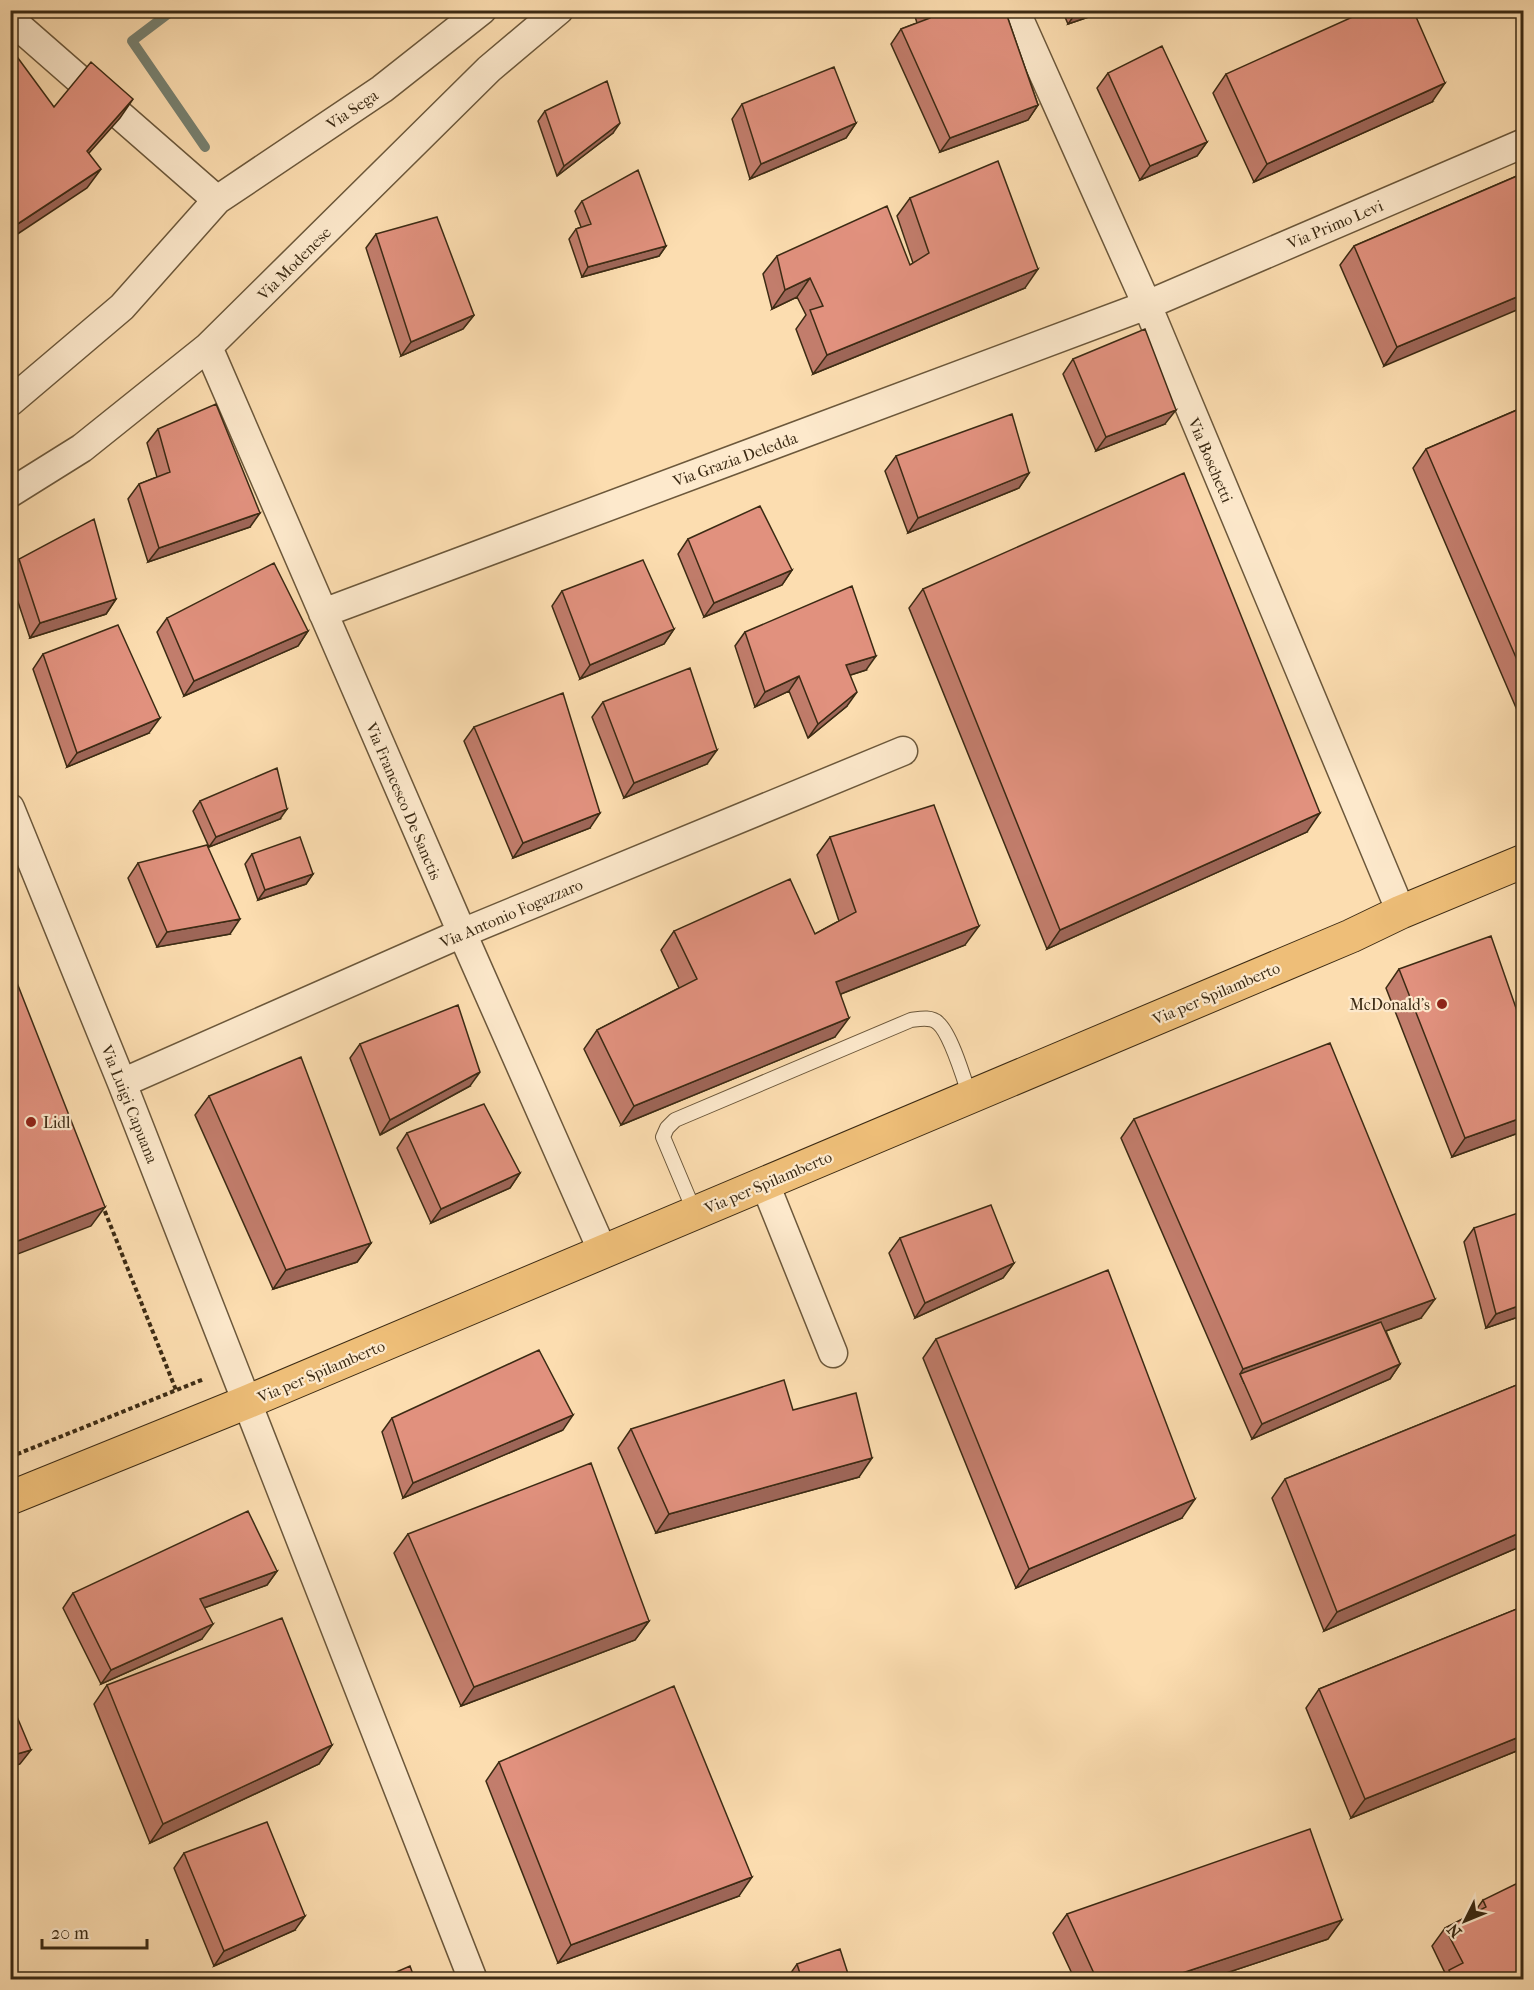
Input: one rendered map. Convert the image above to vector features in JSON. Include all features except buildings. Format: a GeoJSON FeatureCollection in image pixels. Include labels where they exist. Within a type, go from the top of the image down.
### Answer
{"type":"FeatureCollection","features":[{"type":"Feature","properties":{"kind":"main road","name":"Via per Spilamberto"},"geometry":{"type":"LineString","coordinates":[[10,1498],[695,1214],[1524,861]]}},
{"type":"Feature","properties":{"kind":"street","name":"Via Sega"},"geometry":{"type":"LineString","coordinates":[[10,402],[122,307],[217,200],[382,89],[482,10]]}},
{"type":"Feature","properties":{"kind":"street","name":"Via Modenese"},"geometry":{"type":"LineString","coordinates":[[10,494],[82,448],[208,347],[489,69],[559,10]]}},
{"type":"Feature","properties":{"kind":"street","name":"Via Boschetti"},"geometry":{"type":"LineString","coordinates":[[1015,10],[1147,305],[1401,912]]}},
{"type":"Feature","properties":{"kind":"street"},"geometry":{"type":"LineString","coordinates":[[10,19],[217,200]]}},
{"type":"Feature","properties":{"kind":"street","name":"Via Primo Levi"},"geometry":{"type":"LineString","coordinates":[[1147,305],[1524,143]]}},
{"type":"Feature","properties":{"kind":"street","name":"Via Grazia Deledda"},"geometry":{"type":"LineString","coordinates":[[323,612],[1147,305]]}},
{"type":"Feature","properties":{"kind":"street","name":"Via Francesco De Sanctis"},"geometry":{"type":"LineString","coordinates":[[208,347],[603,1252]]}},
{"type":"Feature","properties":{"kind":"street","name":"Via Antonio Fogazzaro"},"geometry":{"type":"LineString","coordinates":[[122,1083],[462,933],[903,751]]}},
{"type":"Feature","properties":{"kind":"street","name":"Via Luigi Capuana"},"geometry":{"type":"LineString","coordinates":[[10,808],[122,1083],[473,1980]]}},
{"type":"Feature","properties":{"kind":"street"},"geometry":{"type":"LineString","coordinates":[[765,1184],[833,1353]]}},
{"type":"Feature","properties":{"kind":"lane"},"geometry":{"type":"LineString","coordinates":[[695,1214],[663,1137],[667,1128],[675,1120],[910,1020],[925,1018],[937,1022],[948,1037],[970,1097]]}},
{"type":"Feature","properties":{"kind":"path"},"geometry":{"type":"LineString","coordinates":[[101,1201],[176,1390]]}},
{"type":"Feature","properties":{"kind":"path"},"geometry":{"type":"LineString","coordinates":[[10,1457],[233,1367]]}},
{"type":"Feature","properties":{"kind":"waterway"},"geometry":{"type":"LineString","coordinates":[[173,10],[132,41],[205,147]]}},
{"type":"Feature","properties":{"kind":"place","name":"McDonald's"},"geometry":{"type":"Point","coordinates":[1442,1004]}},
{"type":"Feature","properties":{"kind":"place","name":"Lidl"},"geometry":{"type":"Point","coordinates":[31,1122]}}]}
